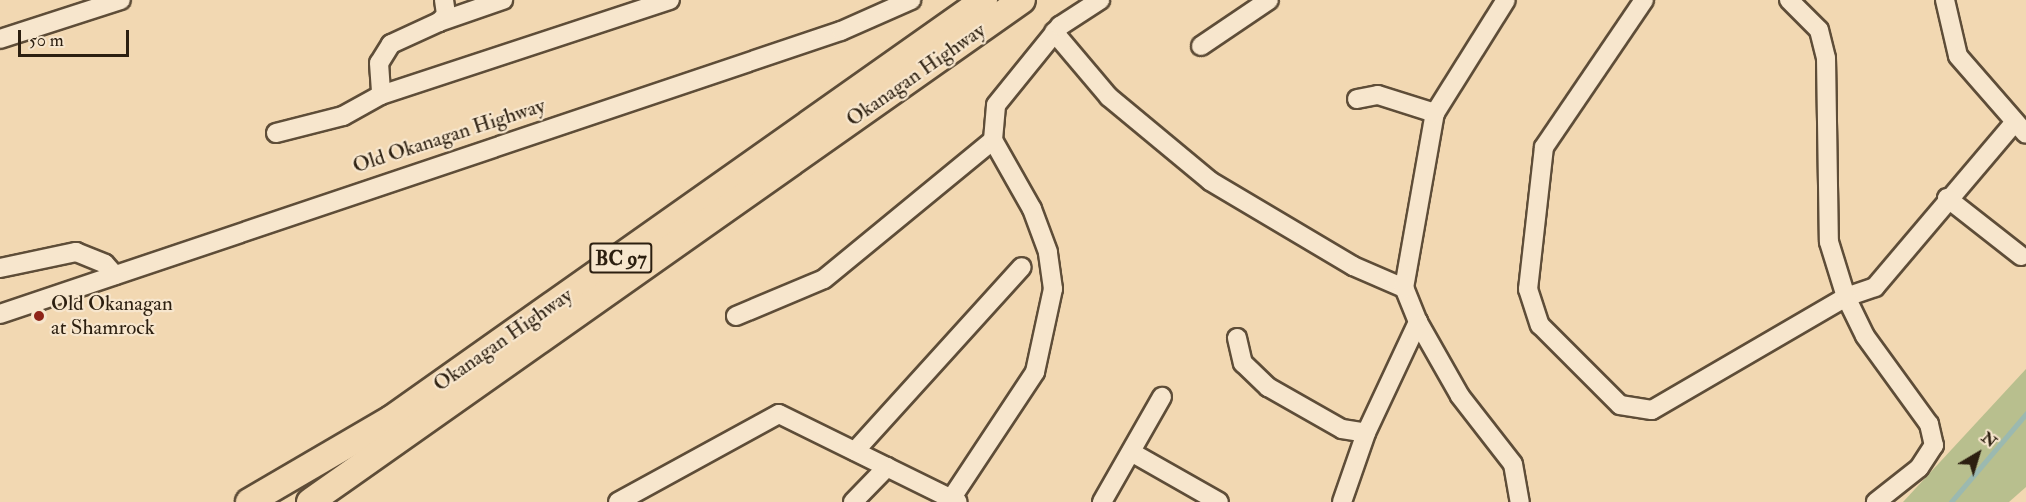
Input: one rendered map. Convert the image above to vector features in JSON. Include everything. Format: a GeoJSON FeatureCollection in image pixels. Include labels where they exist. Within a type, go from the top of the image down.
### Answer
{"type":"FeatureCollection","features":[{"type":"Feature","properties":{"kind":"highway","name":"Okanagan Highway"},"geometry":{"type":"LineString","coordinates":[[249,502],[390,419],[984,0]]}},
{"type":"Feature","properties":{"kind":"highway","name":"Okanagan Highway"},"geometry":{"type":"LineString","coordinates":[[310,502],[1022,0]]}},
{"type":"Feature","properties":{"kind":"street"},"geometry":{"type":"LineString","coordinates":[[0,39],[121,0]]}},
{"type":"Feature","properties":{"kind":"street"},"geometry":{"type":"LineString","coordinates":[[439,22],[446,15],[444,0]]}},
{"type":"Feature","properties":{"kind":"street"},"geometry":{"type":"LineString","coordinates":[[381,95],[379,63],[391,44],[439,22],[503,0]]}},
{"type":"Feature","properties":{"kind":"street"},"geometry":{"type":"LineString","coordinates":[[276,133],[343,116],[381,95],[670,0]]}},
{"type":"Feature","properties":{"kind":"street","name":"Old Okanagan Highway"},"geometry":{"type":"LineString","coordinates":[[0,314],[883,6],[911,0]]}},
{"type":"Feature","properties":{"kind":"street"},"geometry":{"type":"LineString","coordinates":[[618,502],[778,414],[953,501],[1035,372],[1053,289],[1048,252],[1032,209],[993,140],[996,105],[1054,32],[1100,0]]}},
{"type":"Feature","properties":{"kind":"street"},"geometry":{"type":"LineString","coordinates":[[1201,46],[1269,0]]}},
{"type":"Feature","properties":{"kind":"street"},"geometry":{"type":"LineString","coordinates":[[1506,0],[1435,113],[1404,288],[1418,322],[1460,396],[1513,464],[1520,502]]}},
{"type":"Feature","properties":{"kind":"street"},"geometry":{"type":"LineString","coordinates":[[1644,0],[1544,147],[1528,289],[1540,325],[1620,405],[1652,410],[1846,297],[1875,287],[1947,198],[2020,129],[1958,56],[1945,0]]}},
{"type":"Feature","properties":{"kind":"street"},"geometry":{"type":"LineString","coordinates":[[1789,0],[1808,13],[1819,30],[1826,58],[1829,242],[1846,297],[1865,336],[1929,424],[1934,446],[1919,468],[1876,502]]}},
{"type":"Feature","properties":{"kind":"street"},"geometry":{"type":"LineString","coordinates":[[1054,32],[1109,98],[1210,181],[1353,266],[1404,288]]}},
{"type":"Feature","properties":{"kind":"street"},"geometry":{"type":"LineString","coordinates":[[1358,99],[1378,95],[1435,113]]}},
{"type":"Feature","properties":{"kind":"street"},"geometry":{"type":"LineString","coordinates":[[736,315],[824,279],[993,140]]}},
{"type":"Feature","properties":{"kind":"street"},"geometry":{"type":"LineString","coordinates":[[1947,198],[2021,256]]}},
{"type":"Feature","properties":{"kind":"street"},"geometry":{"type":"LineString","coordinates":[[0,268],[76,252],[105,264],[115,275]]}},
{"type":"Feature","properties":{"kind":"street"},"geometry":{"type":"LineString","coordinates":[[855,451],[1022,267]]}},
{"type":"Feature","properties":{"kind":"street"},"geometry":{"type":"LineString","coordinates":[[1342,502],[1366,433],[1418,322]]}},
{"type":"Feature","properties":{"kind":"street"},"geometry":{"type":"LineString","coordinates":[[1237,338],[1243,363],[1268,387],[1342,429],[1366,433]]}},
{"type":"Feature","properties":{"kind":"street"},"geometry":{"type":"LineString","coordinates":[[1102,502],[1162,397]]}},
{"type":"Feature","properties":{"kind":"street"},"geometry":{"type":"LineString","coordinates":[[1131,452],[1219,502]]}},
{"type":"Feature","properties":{"kind":"street"},"geometry":{"type":"LineString","coordinates":[[853,502],[887,467]]}},
{"type":"Feature","properties":{"kind":"green space"},"geometry":{"type":"Polygon","coordinates":[[[2026,369],[2026,487],[2009,502],[1903,502],[2026,369]]]}},
{"type":"Feature","properties":{"kind":"waterway"},"geometry":{"type":"LineString","coordinates":[[1951,502],[2026,414]]}},
{"type":"Feature","properties":{"kind":"place","name":"Old Okanagan at Shamrock"},"geometry":{"type":"Point","coordinates":[39,316]}}]}
